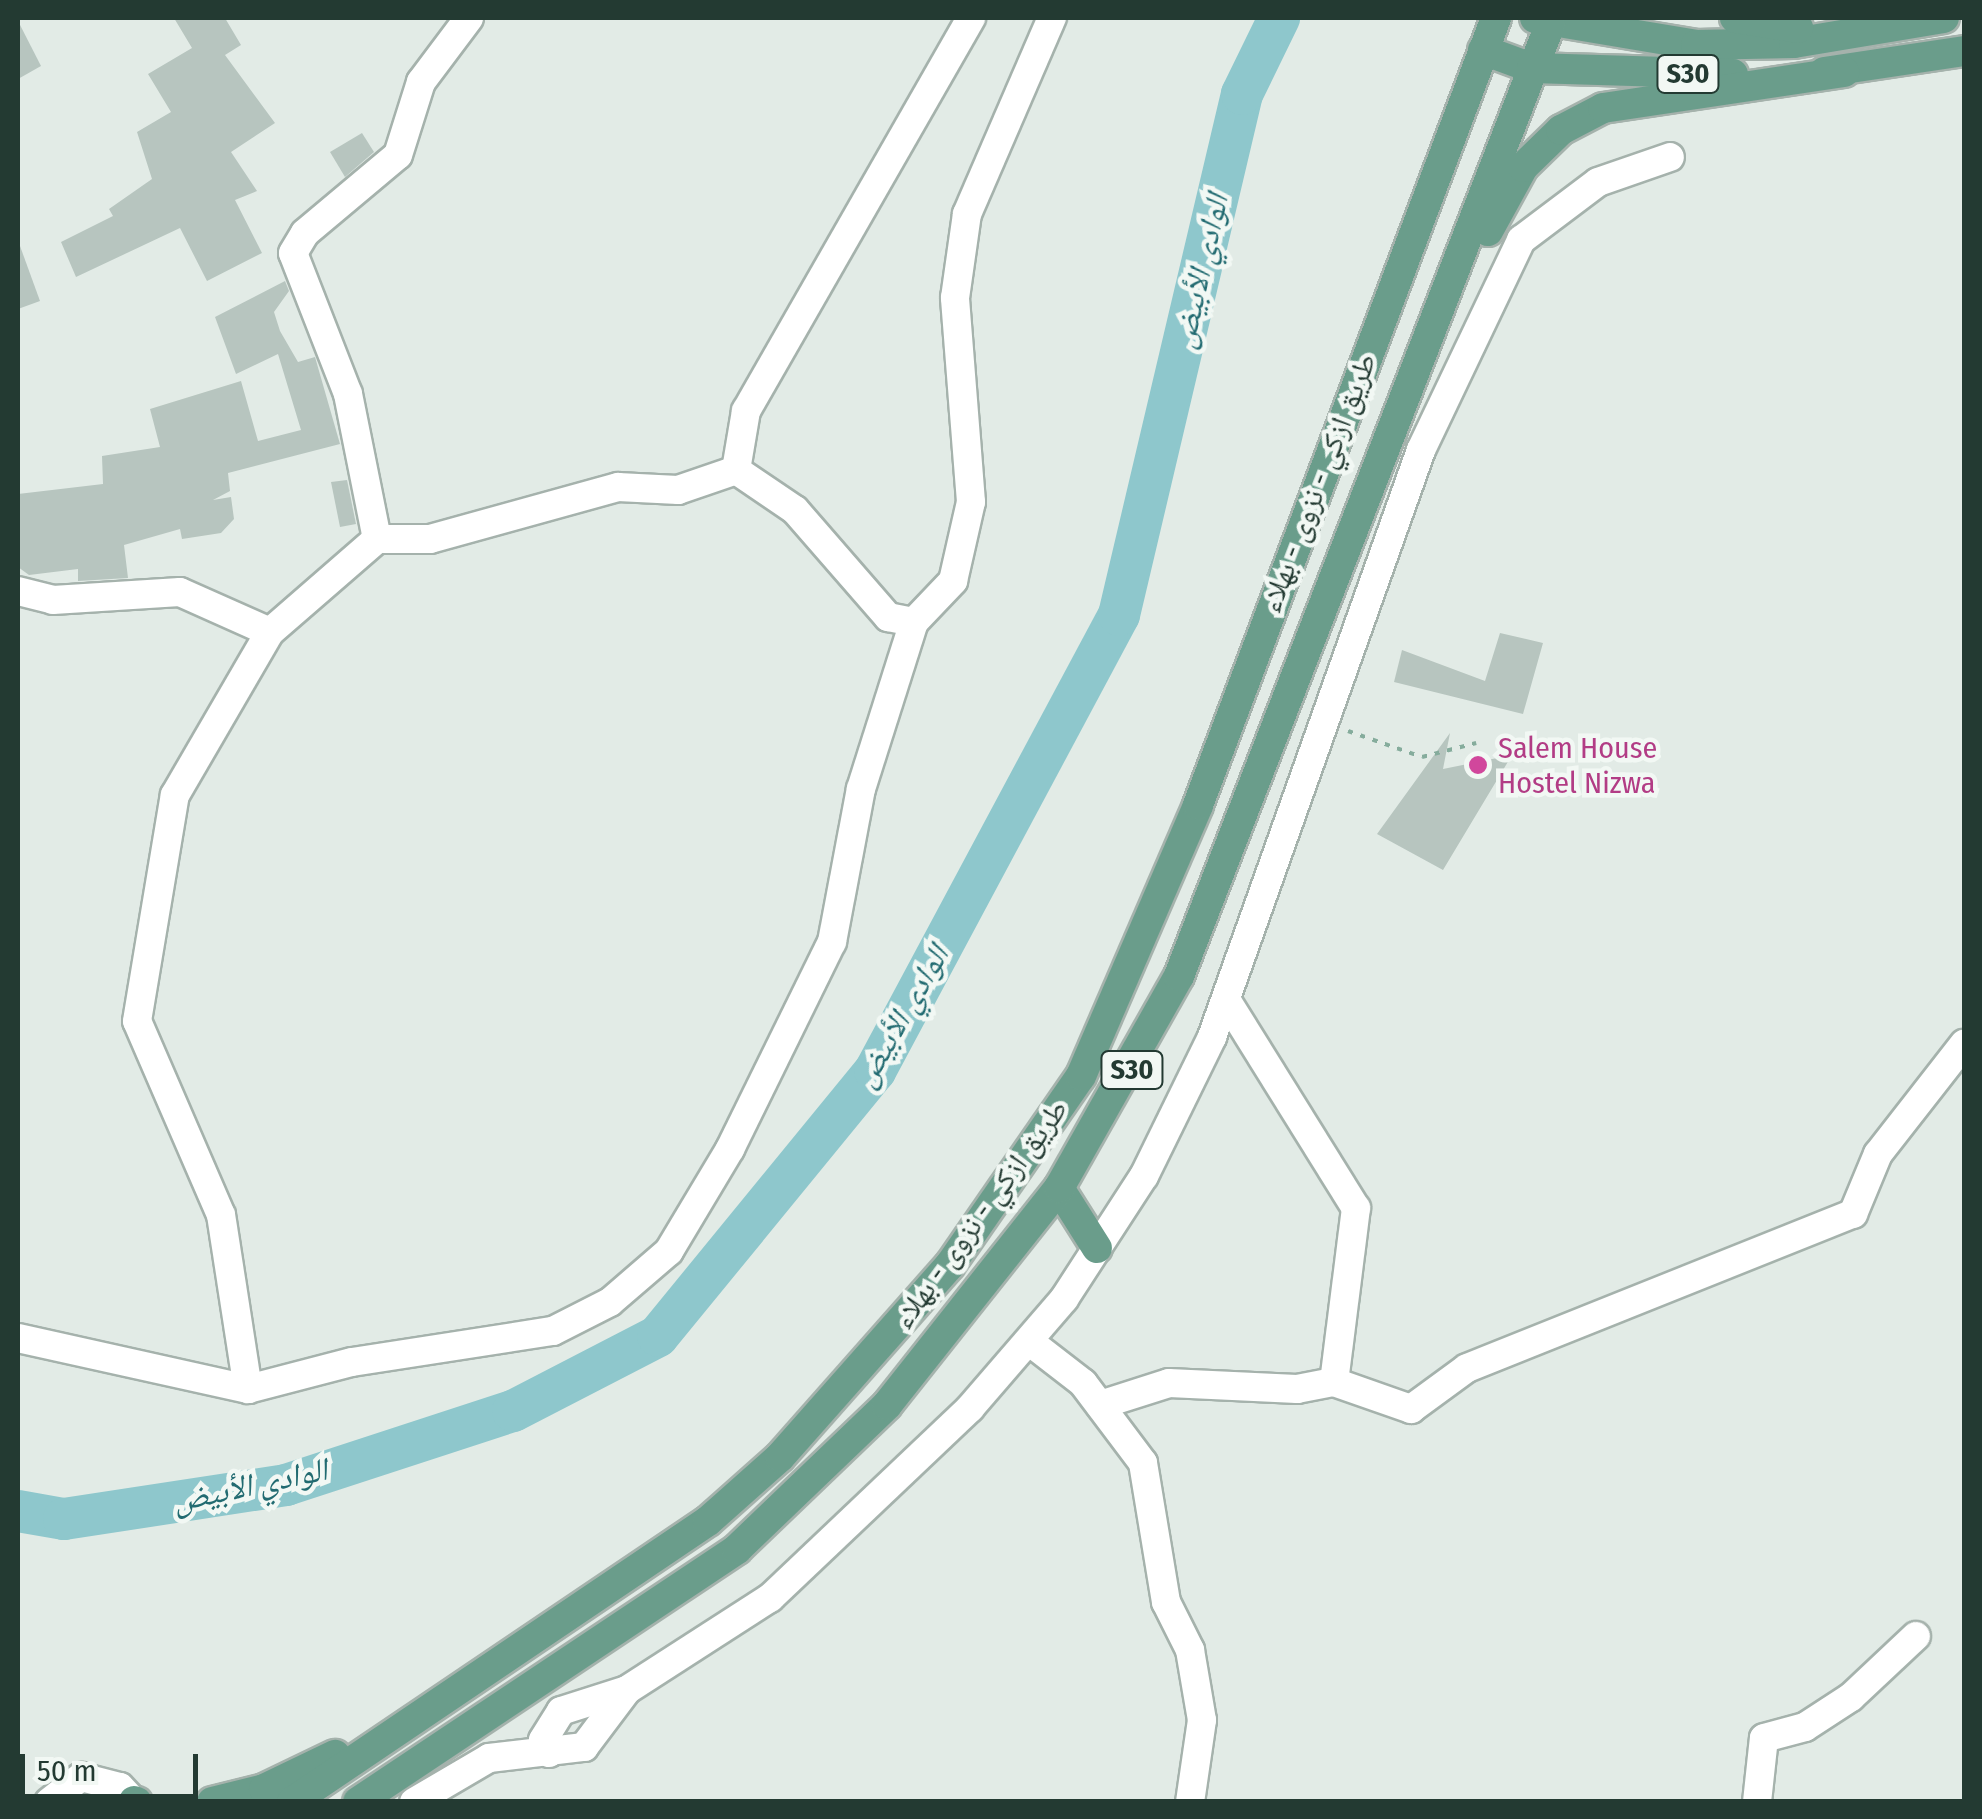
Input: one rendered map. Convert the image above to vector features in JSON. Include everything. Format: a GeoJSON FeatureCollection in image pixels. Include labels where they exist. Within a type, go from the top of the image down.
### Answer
{"type":"FeatureCollection","features":[{"type":"Feature","properties":{"kind":"main road","name":"طريق ازكي - نزوى - بهلاء"},"geometry":{"type":"LineString","coordinates":[[292,1802],[708,1522],[780,1457],[950,1265],[1081,1076],[1198,804],[1496,18]]}},
{"type":"Feature","properties":{"kind":"main road"},"geometry":{"type":"LineString","coordinates":[[1735,18],[1810,30],[1932,20]]}},
{"type":"Feature","properties":{"kind":"main road","name":"طريق ازكي - نزوى - بهلاء"},"geometry":{"type":"LineString","coordinates":[[358,1802],[737,1549],[887,1405],[1059,1188],[1178,976],[1437,327],[1532,68],[1542,21],[1696,45],[1794,43],[1932,20]]}},
{"type":"Feature","properties":{"kind":"main road","name":"S30"},"geometry":{"type":"LineString","coordinates":[[1482,50],[1532,68],[1844,72],[1964,52]]}},
{"type":"Feature","properties":{"kind":"main road"},"geometry":{"type":"LineString","coordinates":[[1437,327],[1523,167],[1561,130],[1603,108],[1844,72]]}},
{"type":"Feature","properties":{"kind":"main road"},"geometry":{"type":"LineString","coordinates":[[1059,1188],[1097,1248]]}},
{"type":"Feature","properties":{"kind":"main road"},"geometry":{"type":"LineString","coordinates":[[212,1802],[264,1789],[445,1701]]}},
{"type":"Feature","properties":{"kind":"street"},"geometry":{"type":"LineString","coordinates":[[377,539],[348,394],[295,274],[294,253],[305,233],[398,155],[421,82],[469,18]]}},
{"type":"Feature","properties":{"kind":"street"},"geometry":{"type":"LineString","coordinates":[[736,470],[746,411],[971,18]]}},
{"type":"Feature","properties":{"kind":"street"},"geometry":{"type":"LineString","coordinates":[[18,1338],[248,1390],[352,1362],[552,1331],[610,1302],[669,1251],[730,1149],[832,942],[862,789],[914,622],[953,581],[967,538],[971,468],[955,298],[968,214],[1052,18]]}},
{"type":"Feature","properties":{"kind":"street"},"geometry":{"type":"LineString","coordinates":[[550,1752],[543,1740],[561,1711],[627,1690],[770,1598],[880,1498],[1030,1342],[1097,1248],[1144,1176],[1227,1000],[1421,450],[1521,240],[1556,206],[1598,182],[1670,157]]}},
{"type":"Feature","properties":{"kind":"street"},"geometry":{"type":"LineString","coordinates":[[248,1390],[221,1215],[137,1021],[175,795],[270,632],[377,539],[430,538],[618,488],[678,490],[736,470]]}},
{"type":"Feature","properties":{"kind":"street"},"geometry":{"type":"LineString","coordinates":[[736,470],[795,510],[868,602],[888,617],[914,622]]}},
{"type":"Feature","properties":{"kind":"street"},"geometry":{"type":"LineString","coordinates":[[18,591],[53,600],[180,592],[270,632]]}},
{"type":"Feature","properties":{"kind":"street"},"geometry":{"type":"LineString","coordinates":[[1227,1000],[1356,1208],[1334,1382]]}},
{"type":"Feature","properties":{"kind":"street"},"geometry":{"type":"LineString","coordinates":[[1100,1406],[1169,1382],[1297,1388],[1334,1382],[1411,1409],[1468,1368],[1853,1214],[1878,1154],[1964,1044]]}},
{"type":"Feature","properties":{"kind":"street"},"geometry":{"type":"LineString","coordinates":[[1030,1342],[1100,1406],[1143,1464],[1166,1602],[1190,1650],[1202,1720],[1190,1802]]}},
{"type":"Feature","properties":{"kind":"street"},"geometry":{"type":"LineString","coordinates":[[1757,1802],[1764,1738],[1805,1727],[1851,1697],[1916,1636]]}},
{"type":"Feature","properties":{"kind":"street"},"geometry":{"type":"LineString","coordinates":[[414,1802],[489,1758],[550,1752],[596,1738],[627,1690]]}},
{"type":"Feature","properties":{"kind":"street"},"geometry":{"type":"LineString","coordinates":[[49,1802],[81,1776],[120,1788],[135,1801]]}},
{"type":"Feature","properties":{"kind":"path"},"geometry":{"type":"LineString","coordinates":[[1325,722],[1408,755],[1476,744]]}},
{"type":"Feature","properties":{"kind":"building"},"geometry":{"type":"Polygon","coordinates":[[[174,18],[225,18],[241,45],[225,55],[275,123],[231,152],[257,191],[235,200],[262,253],[207,281],[180,228],[76,277],[61,242],[113,216],[109,209],[152,179],[137,132],[171,112],[148,74],[192,48],[174,18]]]}},
{"type":"Feature","properties":{"kind":"building"},"geometry":{"type":"Polygon","coordinates":[[[18,21],[41,66],[18,79],[18,21]]]}},
{"type":"Feature","properties":{"kind":"building"},"geometry":{"type":"Polygon","coordinates":[[[362,133],[374,152],[345,177],[330,152],[362,133]]]}},
{"type":"Feature","properties":{"kind":"building"},"geometry":{"type":"Polygon","coordinates":[[[18,247],[40,301],[18,309],[18,247]]]}},
{"type":"Feature","properties":{"kind":"building"},"geometry":{"type":"Polygon","coordinates":[[[285,281],[289,291],[274,312],[280,331],[298,362],[315,357],[340,444],[228,473],[230,491],[213,500],[231,497],[234,519],[221,533],[182,539],[180,529],[124,545],[128,578],[78,581],[78,569],[29,575],[18,567],[18,494],[103,484],[102,456],[160,447],[150,409],[241,381],[258,441],[301,430],[278,354],[236,374],[215,317],[285,281]]]}},
{"type":"Feature","properties":{"kind":"building"},"geometry":{"type":"Polygon","coordinates":[[[347,480],[356,524],[340,527],[331,482],[347,480]]]}},
{"type":"Feature","properties":{"kind":"building"},"geometry":{"type":"Polygon","coordinates":[[[1500,633],[1543,643],[1523,714],[1394,682],[1402,650],[1485,681],[1500,633]]]}},
{"type":"Feature","properties":{"kind":"building"},"geometry":{"type":"Polygon","coordinates":[[[1450,733],[1443,769],[1512,755],[1443,870],[1377,834],[1450,733]]]}},
{"type":"Feature","properties":{"kind":"waterway","name":"الوادي الأبيض"},"geometry":{"type":"LineString","coordinates":[[18,1511],[64,1519],[286,1485],[513,1411],[658,1336],[875,1071],[1119,615],[1242,94],[1279,18]]}},
{"type":"Feature","properties":{"kind":"place","name":"Salem House Hostel Nizwa"},"geometry":{"type":"Point","coordinates":[1478,765]}}]}
